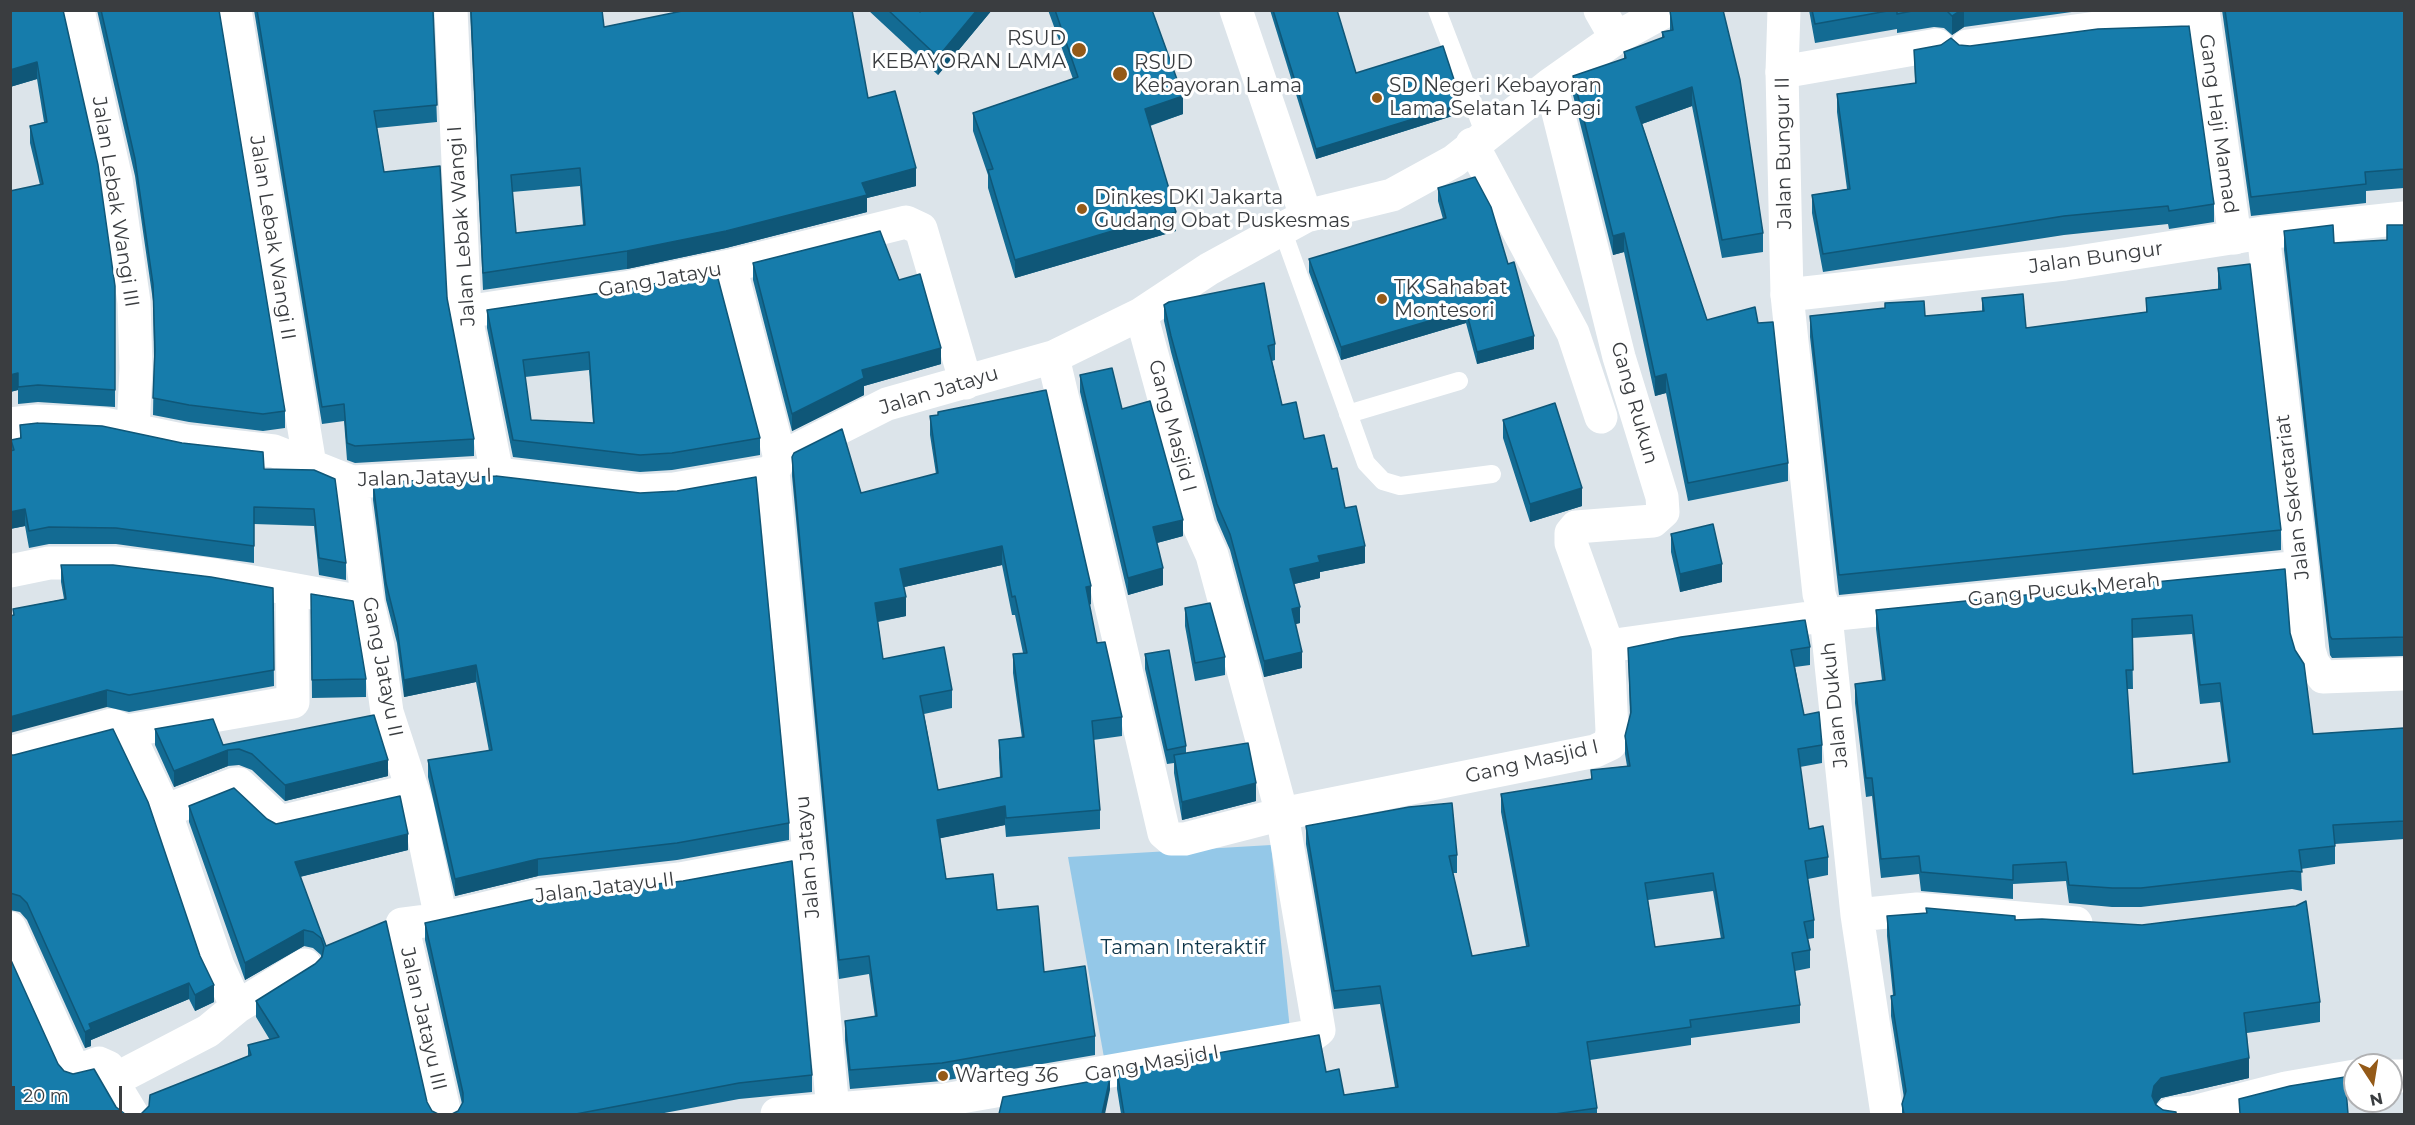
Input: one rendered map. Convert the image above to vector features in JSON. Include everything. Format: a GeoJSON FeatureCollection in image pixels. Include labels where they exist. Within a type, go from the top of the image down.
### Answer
{"type":"FeatureCollection","features":[{"type":"Feature","properties":{"kind":"street","name":"Jalan Lebak Wangi III"},"geometry":{"type":"LineString","coordinates":[[78,10],[116,180],[134,302],[136,368],[133,431]]}},
{"type":"Feature","properties":{"kind":"street","name":"Jalan Lebak Wangi II"},"geometry":{"type":"LineString","coordinates":[[235,10],[310,465]]}},
{"type":"Feature","properties":{"kind":"street","name":"Jalan Lebak Wangi I"},"geometry":{"type":"LineString","coordinates":[[451,10],[465,312],[496,474]]}},
{"type":"Feature","properties":{"kind":"street"},"geometry":{"type":"LineString","coordinates":[[1236,10],[1294,223]]}},
{"type":"Feature","properties":{"kind":"street","name":"Jalan Bungur II"},"geometry":{"type":"LineString","coordinates":[[1784,10],[1782,72],[1787,295]]}},
{"type":"Feature","properties":{"kind":"street","name":"Jalan Jatayu"},"geometry":{"type":"LineString","coordinates":[[833,1110],[808,855],[776,465],[887,404],[1053,357],[1141,314],[1209,269],[1294,223],[1392,195],[1454,161],[1551,84],[1608,24],[1666,11]]}},
{"type":"Feature","properties":{"kind":"street"},"geometry":{"type":"LineString","coordinates":[[1782,72],[1952,46],[2096,28],[2203,18]]}},
{"type":"Feature","properties":{"kind":"street","name":"Gang Haji Mamad"},"geometry":{"type":"LineString","coordinates":[[2203,18],[2216,97],[2249,235]]}},
{"type":"Feature","properties":{"kind":"street","name":"Gang Rukun"},"geometry":{"type":"LineString","coordinates":[[1551,84],[1619,357],[1662,497],[1663,512],[1653,521],[1576,528],[1571,533],[1571,543],[1608,646]]}},
{"type":"Feature","properties":{"kind":"street"},"geometry":{"type":"LineString","coordinates":[[1479,139],[1573,333],[1601,417]]}},
{"type":"Feature","properties":{"kind":"street","name":"Jalan Bungur"},"geometry":{"type":"LineString","coordinates":[[1787,295],[2065,264],[2249,235],[2404,218]]}},
{"type":"Feature","properties":{"kind":"street"},"geometry":{"type":"LineString","coordinates":[[730,266],[906,222],[921,229],[966,383]]}},
{"type":"Feature","properties":{"kind":"street","name":"Jalan Sekretariat"},"geometry":{"type":"LineString","coordinates":[[2249,235],[2302,567],[2309,650],[2313,663],[2323,677],[2404,674]]}},
{"type":"Feature","properties":{"kind":"street","name":"Gang Jatayu"},"geometry":{"type":"LineString","coordinates":[[465,312],[630,287],[730,266],[776,465]]}},
{"type":"Feature","properties":{"kind":"street","name":"Jalan Dukuh"},"geometry":{"type":"LineString","coordinates":[[1787,295],[1819,594],[1826,616],[1857,915],[1887,1114]]}},
{"type":"Feature","properties":{"kind":"street","name":"Gang Masjid I"},"geometry":{"type":"LineString","coordinates":[[945,1107],[1317,1035],[1319,1030],[1282,814],[1212,555],[1199,526],[1141,314]]}},
{"type":"Feature","properties":{"kind":"street"},"geometry":{"type":"LineString","coordinates":[[1053,357],[1164,833],[1171,839],[1185,839],[1282,814]]}},
{"type":"Feature","properties":{"kind":"street","name":"Jalan Jatayu I"},"geometry":{"type":"LineString","coordinates":[[10,424],[37,421],[104,424],[186,441],[274,451],[352,482],[496,474],[639,491],[674,489],[776,465]]}},
{"type":"Feature","properties":{"kind":"street","name":"Gang Jatayu II"},"geometry":{"type":"LineString","coordinates":[[352,482],[368,603],[378,645],[387,712],[412,790],[441,919]]}},
{"type":"Feature","properties":{"kind":"street"},"geometry":{"type":"LineString","coordinates":[[10,571],[49,563],[114,563],[214,575],[368,603]]}},
{"type":"Feature","properties":{"kind":"street","name":"Gang Pucuk Merah"},"geometry":{"type":"LineString","coordinates":[[1826,616],[2055,590],[2302,567]]}},
{"type":"Feature","properties":{"kind":"street"},"geometry":{"type":"LineString","coordinates":[[10,753],[112,725],[127,731],[293,702],[292,590]]}},
{"type":"Feature","properties":{"kind":"street"},"geometry":{"type":"LineString","coordinates":[[1608,646],[1826,616]]}},
{"type":"Feature","properties":{"kind":"street","name":"Gang Masjid I"},"geometry":{"type":"LineString","coordinates":[[1282,814],[1595,751],[1610,744],[1608,646]]}},
{"type":"Feature","properties":{"kind":"street"},"geometry":{"type":"LineString","coordinates":[[127,731],[165,811],[214,956],[237,1007]]}},
{"type":"Feature","properties":{"kind":"street"},"geometry":{"type":"LineString","coordinates":[[165,811],[235,784],[239,784],[280,822],[412,790]]}},
{"type":"Feature","properties":{"kind":"street","name":"Jalan Jatayu II"},"geometry":{"type":"LineString","coordinates":[[402,924],[441,919],[540,895],[680,879],[808,855]]}},
{"type":"Feature","properties":{"kind":"street"},"geometry":{"type":"LineString","coordinates":[[1857,915],[1917,909],[2111,926]]}},
{"type":"Feature","properties":{"kind":"street","name":"Jalan Jatayu III"},"geometry":{"type":"LineString","coordinates":[[402,924],[445,1114]]}},
{"type":"Feature","properties":{"kind":"street"},"geometry":{"type":"LineString","coordinates":[[10,928],[75,1072],[103,1064],[108,1066],[112,1081],[132,1114]]}},
{"type":"Feature","properties":{"kind":"street"},"geometry":{"type":"LineString","coordinates":[[112,1081],[208,1031],[237,1007],[305,965]]}},
{"type":"Feature","properties":{"kind":"street"},"geometry":{"type":"LineString","coordinates":[[2171,1114],[2193,1112],[2286,1088],[2343,1078]]}},
{"type":"Feature","properties":{"kind":"street"},"geometry":{"type":"LineString","coordinates":[[777,1114],[945,1107]]}},
{"type":"Feature","properties":{"kind":"lane"},"geometry":{"type":"LineString","coordinates":[[1437,10],[1479,139]]}},
{"type":"Feature","properties":{"kind":"lane"},"geometry":{"type":"LineString","coordinates":[[1294,223],[1348,414],[1366,463],[1383,481],[1400,486],[1492,474]]}},
{"type":"Feature","properties":{"kind":"lane"},"geometry":{"type":"LineString","coordinates":[[1348,414],[1459,381]]}},
{"type":"Feature","properties":{"kind":"green space","name":"Taman Interaktif"},"geometry":{"type":"Polygon","coordinates":[[[1271,845],[1290,1030],[1105,1063],[1068,857],[1271,845]]]}},
{"type":"Feature","properties":{"kind":"building"},"geometry":{"type":"Polygon","coordinates":[[[10,10],[63,10],[98,165],[115,286],[115,390],[38,385],[18,387],[18,373],[10,375],[10,191],[43,184],[30,126],[47,122],[37,62],[10,70],[10,10]]]}},
{"type":"Feature","properties":{"kind":"building"},"geometry":{"type":"Polygon","coordinates":[[[101,10],[219,10],[285,411],[263,414],[153,398],[155,350],[153,284],[135,159],[101,10]]]}},
{"type":"Feature","properties":{"kind":"building"},"geometry":{"type":"Polygon","coordinates":[[[257,10],[433,10],[437,105],[374,111],[384,172],[440,166],[447,298],[474,439],[355,446],[347,443],[344,404],[322,407],[257,10]]]}},
{"type":"Feature","properties":{"kind":"building"},"geometry":{"type":"Polygon","coordinates":[[[471,10],[602,10],[604,27],[687,10],[852,10],[868,98],[895,91],[916,168],[862,183],[867,195],[726,231],[627,251],[483,273],[471,10]],[[580,168],[511,175],[516,233],[585,225],[580,168]]]}},
{"type":"Feature","properties":{"kind":"building"},"geometry":{"type":"Polygon","coordinates":[[[888,10],[919,10],[920,12],[921,10],[977,10],[938,57],[888,10]]]}},
{"type":"Feature","properties":{"kind":"building"},"geometry":{"type":"Polygon","coordinates":[[[1055,10],[1152,10],[1183,96],[1145,109],[1176,212],[1015,260],[988,170],[993,169],[973,113],[1078,77],[1055,10]]]}},
{"type":"Feature","properties":{"kind":"building","name":"SD Negeri Kebayoran Lama Selatan 14 Pagi"},"geometry":{"type":"Polygon","coordinates":[[[1273,10],[1337,10],[1356,73],[1443,46],[1462,104],[1316,149],[1273,10]]]}},
{"type":"Feature","properties":{"kind":"building"},"geometry":{"type":"Polygon","coordinates":[[[1670,10],[1723,10],[1740,80],[1763,233],[1722,240],[1692,87],[1636,107],[1707,320],[1755,307],[1758,323],[1773,322],[1788,463],[1688,483],[1666,374],[1655,377],[1624,233],[1613,236],[1573,76],[1626,58],[1624,52],[1664,37],[1662,32],[1673,30],[1670,10]]]}},
{"type":"Feature","properties":{"kind":"building"},"geometry":{"type":"Polygon","coordinates":[[[1812,10],[1893,10],[1815,24],[1812,10]]]}},
{"type":"Feature","properties":{"kind":"building"},"geometry":{"type":"Polygon","coordinates":[[[1897,10],[1917,10],[1897,14],[1897,10]]]}},
{"type":"Feature","properties":{"kind":"building"},"geometry":{"type":"Polygon","coordinates":[[[1946,10],[1961,10],[1952,16],[1946,10]]]}},
{"type":"Feature","properties":{"kind":"building"},"geometry":{"type":"Polygon","coordinates":[[[2225,10],[2404,10],[2404,169],[2365,172],[2366,184],[2251,197],[2225,10]]]}},
{"type":"Feature","properties":{"kind":"building"},"geometry":{"type":"Polygon","coordinates":[[[2189,26],[2214,204],[2169,211],[2168,206],[2064,216],[1823,254],[1812,195],[1850,189],[1837,94],[1916,83],[1914,50],[1941,45],[1951,38],[1959,45],[1970,46],[2098,29],[2189,26]]]}},
{"type":"Feature","properties":{"kind":"building"},"geometry":{"type":"Polygon","coordinates":[[[1475,177],[1491,207],[1508,264],[1514,262],[1534,336],[1477,352],[1466,310],[1341,347],[1309,259],[1446,218],[1438,188],[1475,177]]]}},
{"type":"Feature","properties":{"kind":"building"},"geometry":{"type":"Polygon","coordinates":[[[2333,225],[2334,243],[2387,240],[2387,225],[2404,225],[2404,637],[2332,639],[2330,636],[2284,231],[2333,225]]]}},
{"type":"Feature","properties":{"kind":"building"},"geometry":{"type":"Polygon","coordinates":[[[880,231],[899,280],[920,274],[941,348],[862,370],[864,378],[792,414],[753,263],[880,231]]]}},
{"type":"Feature","properties":{"kind":"building"},"geometry":{"type":"Polygon","coordinates":[[[2250,264],[2281,530],[1839,575],[1810,316],[1885,308],[1885,303],[1924,301],[1925,316],[1984,311],[1982,298],[2023,294],[2026,328],[2147,312],[2146,298],[2221,289],[2218,268],[2250,264]]]}},
{"type":"Feature","properties":{"kind":"building"},"geometry":{"type":"Polygon","coordinates":[[[716,271],[760,438],[672,453],[640,455],[513,440],[487,310],[634,288],[716,271]],[[589,352],[523,360],[531,420],[594,423],[589,352]]]}},
{"type":"Feature","properties":{"kind":"building"},"geometry":{"type":"Polygon","coordinates":[[[1264,283],[1275,344],[1268,346],[1282,405],[1296,402],[1304,439],[1324,435],[1332,469],[1337,468],[1345,508],[1356,506],[1365,546],[1318,556],[1320,562],[1290,569],[1300,607],[1292,609],[1302,652],[1264,661],[1230,534],[1217,504],[1164,305],[1169,302],[1264,283]]]}},
{"type":"Feature","properties":{"kind":"building"},"geometry":{"type":"Polygon","coordinates":[[[1112,368],[1122,409],[1150,401],[1183,520],[1153,527],[1163,568],[1128,578],[1080,375],[1112,368]]]}},
{"type":"Feature","properties":{"kind":"building"},"geometry":{"type":"Polygon","coordinates":[[[1046,390],[1091,586],[1086,587],[1097,643],[1105,642],[1122,717],[1092,721],[1100,810],[1006,818],[1005,806],[937,820],[946,879],[993,874],[997,910],[1038,906],[1044,972],[1085,966],[1095,1036],[942,1063],[850,1070],[845,1021],[877,1016],[869,956],[839,960],[792,457],[794,453],[842,429],[861,493],[938,473],[930,416],[938,415],[938,412],[1046,390]],[[1002,546],[900,569],[906,597],[875,603],[883,659],[944,647],[952,690],[920,696],[938,790],[1002,777],[999,740],[1024,737],[1013,654],[1027,653],[1015,596],[1012,597],[1002,546]]]}},
{"type":"Feature","properties":{"kind":"building"},"geometry":{"type":"Polygon","coordinates":[[[1555,403],[1582,488],[1530,504],[1503,420],[1555,403]]]}},
{"type":"Feature","properties":{"kind":"building"},"geometry":{"type":"Polygon","coordinates":[[[38,423],[102,426],[182,443],[263,452],[264,469],[314,470],[335,479],[346,563],[319,558],[314,509],[254,507],[254,546],[116,528],[49,527],[29,531],[25,509],[10,512],[10,451],[14,450],[11,440],[21,438],[20,425],[38,423]]]}},
{"type":"Feature","properties":{"kind":"building"},"geometry":{"type":"Polygon","coordinates":[[[496,476],[640,493],[677,491],[756,477],[789,823],[677,843],[538,859],[455,879],[428,760],[492,750],[476,665],[404,680],[397,627],[386,583],[373,483],[496,476]]]}},
{"type":"Feature","properties":{"kind":"building"},"geometry":{"type":"Polygon","coordinates":[[[1713,524],[1722,564],[1680,574],[1671,534],[1713,524]]]}},
{"type":"Feature","properties":{"kind":"building"},"geometry":{"type":"Polygon","coordinates":[[[61,565],[113,565],[211,577],[273,588],[274,670],[129,695],[107,690],[10,717],[10,616],[14,615],[13,609],[66,599],[61,565]]]}},
{"type":"Feature","properties":{"kind":"building"},"geometry":{"type":"Polygon","coordinates":[[[2285,569],[2290,633],[2295,650],[2304,664],[2313,734],[2404,728],[2404,821],[2333,825],[2335,846],[2299,850],[2302,872],[2292,871],[2141,888],[2069,885],[2066,862],[2013,865],[2013,880],[1921,872],[1919,856],[1881,859],[1872,778],[1866,778],[1855,684],[1885,680],[1876,610],[2285,569]],[[2192,615],[2132,619],[2133,670],[2126,670],[2133,774],[2230,762],[2220,683],[2200,685],[2192,615]]]}},
{"type":"Feature","properties":{"kind":"building"},"geometry":{"type":"Polygon","coordinates":[[[311,594],[353,601],[366,679],[312,680],[311,594]]]}},
{"type":"Feature","properties":{"kind":"building"},"geometry":{"type":"Polygon","coordinates":[[[1210,603],[1225,657],[1195,663],[1185,608],[1210,603]]]}},
{"type":"Feature","properties":{"kind":"building"},"geometry":{"type":"Polygon","coordinates":[[[1805,620],[1810,647],[1791,650],[1804,715],[1819,712],[1822,745],[1798,749],[1809,829],[1823,826],[1828,857],[1805,861],[1814,920],[1804,922],[1810,950],[1792,953],[1800,1005],[1690,1020],[1691,1027],[1587,1042],[1597,1108],[1555,1114],[1124,1114],[1117,1071],[1319,1035],[1326,1072],[1339,1069],[1344,1095],[1398,1087],[1380,986],[1334,991],[1306,826],[1409,807],[1452,803],[1457,855],[1449,856],[1472,956],[1529,946],[1501,794],[1592,779],[1591,770],[1630,766],[1625,736],[1631,712],[1628,648],[1681,637],[1805,620]],[[1713,873],[1645,883],[1655,947],[1724,938],[1713,873]]]}},
{"type":"Feature","properties":{"kind":"building"},"geometry":{"type":"Polygon","coordinates":[[[1169,650],[1186,746],[1167,750],[1145,654],[1169,650]]]}},
{"type":"Feature","properties":{"kind":"building"},"geometry":{"type":"Polygon","coordinates":[[[374,715],[388,760],[285,785],[252,754],[239,749],[228,750],[174,771],[155,729],[213,719],[223,745],[374,715]]]}},
{"type":"Feature","properties":{"kind":"building"},"geometry":{"type":"Polygon","coordinates":[[[113,729],[148,802],[200,956],[214,985],[195,995],[189,983],[89,1024],[91,1029],[85,1032],[27,903],[20,896],[10,893],[10,755],[113,729]]]}},
{"type":"Feature","properties":{"kind":"building"},"geometry":{"type":"Polygon","coordinates":[[[1248,743],[1256,783],[1182,802],[1174,755],[1248,743]]]}},
{"type":"Feature","properties":{"kind":"building"},"geometry":{"type":"Polygon","coordinates":[[[234,788],[267,819],[276,824],[400,796],[408,834],[295,862],[326,946],[386,921],[427,1102],[432,1111],[438,1114],[141,1114],[149,1106],[150,1095],[251,1055],[248,1045],[279,1037],[256,1001],[315,964],[322,957],[324,947],[321,938],[313,932],[304,930],[245,963],[189,806],[234,788]]]}},
{"type":"Feature","properties":{"kind":"building"},"geometry":{"type":"Polygon","coordinates":[[[792,861],[812,1075],[739,1083],[576,1114],[452,1114],[458,1111],[463,1102],[463,1093],[425,923],[543,897],[683,881],[792,861]]]}},
{"type":"Feature","properties":{"kind":"building"},"geometry":{"type":"Polygon","coordinates":[[[2306,901],[2320,1002],[2244,1013],[2249,1058],[2161,1078],[2154,1086],[2152,1096],[2156,1105],[2163,1110],[2176,1112],[2176,1114],[1904,1114],[1902,1104],[1906,1091],[1891,996],[1895,995],[1887,916],[1927,913],[1926,908],[2015,916],[2015,920],[2042,919],[2142,925],[2296,906],[2306,901]]]}},
{"type":"Feature","properties":{"kind":"building"},"geometry":{"type":"Polygon","coordinates":[[[10,958],[58,1064],[64,1071],[73,1074],[94,1069],[116,1107],[125,1114],[10,1114],[10,958]]]}},
{"type":"Feature","properties":{"kind":"building"},"geometry":{"type":"Polygon","coordinates":[[[2343,1077],[2343,1113],[2348,1114],[2240,1114],[2239,1099],[2290,1086],[2343,1077]]]}},
{"type":"Feature","properties":{"kind":"building"},"geometry":{"type":"Polygon","coordinates":[[[1110,1078],[1102,1114],[999,1114],[1003,1097],[1110,1078]]]}},
{"type":"Feature","properties":{"kind":"place","name":"RSUD KEBAYORAN LAMA"},"geometry":{"type":"Point","coordinates":[1079,50]}},
{"type":"Feature","properties":{"kind":"place","name":"RSUD Kebayoran Lama"},"geometry":{"type":"Point","coordinates":[1120,74]}},
{"type":"Feature","properties":{"kind":"place","name":"SD Negeri Kebayoran Lama Selatan 14 Pagi"},"geometry":{"type":"Point","coordinates":[1377,98]}},
{"type":"Feature","properties":{"kind":"place","name":"Dinkes DKI Jakarta Gudang Obat Puskesmas"},"geometry":{"type":"Point","coordinates":[1082,209]}},
{"type":"Feature","properties":{"kind":"place","name":"TK Sahabat Montesori"},"geometry":{"type":"Point","coordinates":[1382,299]}},
{"type":"Feature","properties":{"kind":"place","name":"Warteg 36"},"geometry":{"type":"Point","coordinates":[943,1076]}}]}
